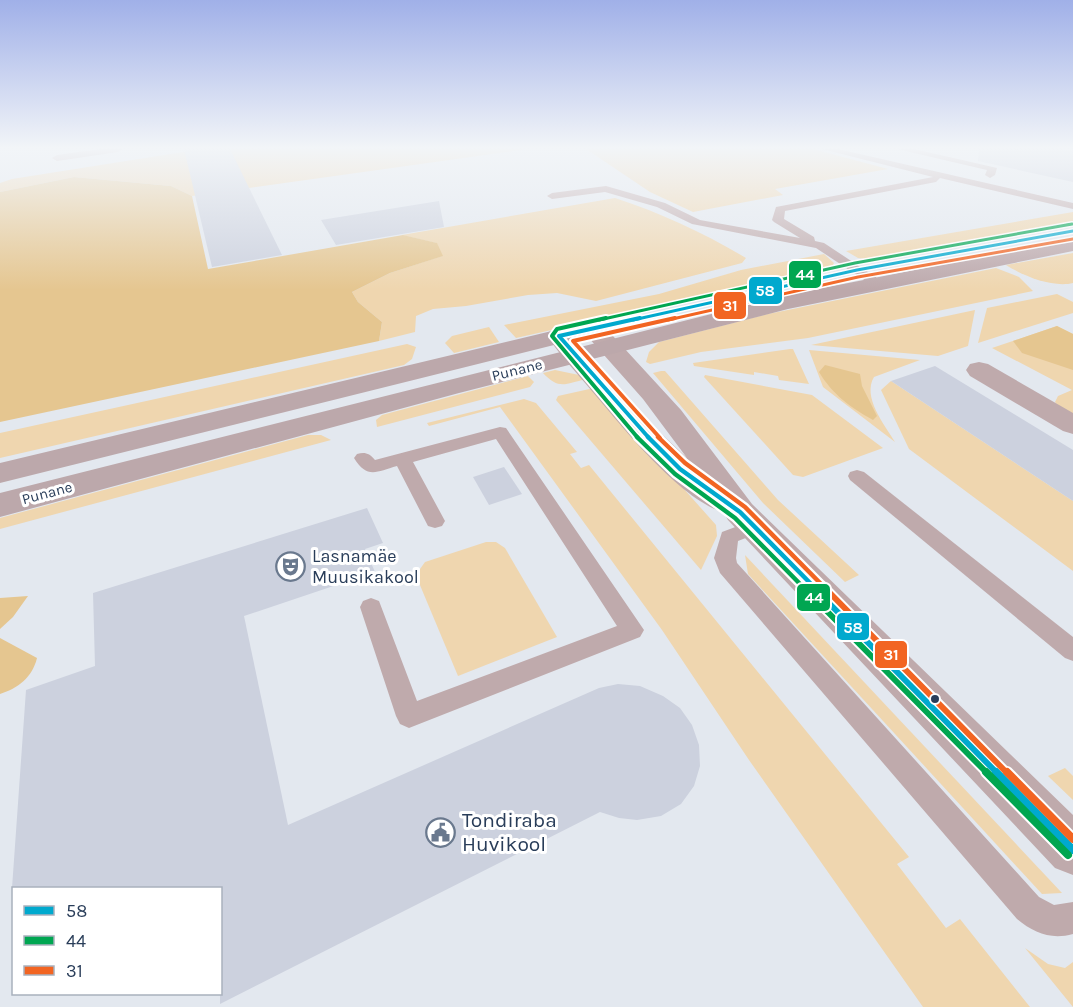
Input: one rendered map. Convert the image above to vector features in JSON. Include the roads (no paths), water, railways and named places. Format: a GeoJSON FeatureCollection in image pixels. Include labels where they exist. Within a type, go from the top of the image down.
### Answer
{"type":"FeatureCollection","features":[{"type":"Feature","properties":{"kind":"main road","name":"Punane"},"geometry":{"type":"LineString","coordinates":[[0,473],[1073,231]]}},
{"type":"Feature","properties":{"kind":"main road","name":"Punane"},"geometry":{"type":"LineString","coordinates":[[866,277],[1073,245]]}},
{"type":"Feature","properties":{"kind":"main road","name":"Punane"},"geometry":{"type":"LineString","coordinates":[[0,505],[568,345]]}},
{"type":"Feature","properties":{"kind":"street"},"geometry":{"type":"LineString","coordinates":[[601,337],[647,385],[700,453],[747,520]]}},
{"type":"Feature","properties":{"kind":"street"},"geometry":{"type":"LineString","coordinates":[[568,345],[643,432],[680,469],[747,520],[1073,850]]}},
{"type":"Feature","properties":{"kind":"street"},"geometry":{"type":"LineString","coordinates":[[979,370],[1073,425]]}},
{"type":"Feature","properties":{"kind":"lane"},"geometry":{"type":"LineString","coordinates":[[630,196],[661,205],[696,222],[820,245]]}},
{"type":"Feature","properties":{"kind":"lane"},"geometry":{"type":"LineString","coordinates":[[847,196],[780,209],[778,220],[820,245],[866,277]]}},
{"type":"Feature","properties":{"kind":"lane"},"geometry":{"type":"LineString","coordinates":[[1029,196],[1073,206]]}},
{"type":"Feature","properties":{"kind":"lane"},"geometry":{"type":"LineString","coordinates":[[363,458],[371,467],[500,432],[632,630],[410,716],[371,608]]}},
{"type":"Feature","properties":{"kind":"lane"},"geometry":{"type":"LineString","coordinates":[[402,459],[435,521]]}},
{"type":"Feature","properties":{"kind":"lane"},"geometry":{"type":"LineString","coordinates":[[857,476],[1073,651]]}},
{"type":"Feature","properties":{"kind":"lane"},"geometry":{"type":"LineString","coordinates":[[747,520],[729,537],[725,558],[728,567],[1028,908],[1045,921],[1064,921],[1073,918]]}},
{"type":"Feature","properties":{"kind":"place","name":"Lasnamäe Muusikakool"},"geometry":{"type":"Point","coordinates":[291,566]}},
{"type":"Feature","properties":{"kind":"place","name":"Tondiraba Huvikool"},"geometry":{"type":"Point","coordinates":[441,832]}}]}
